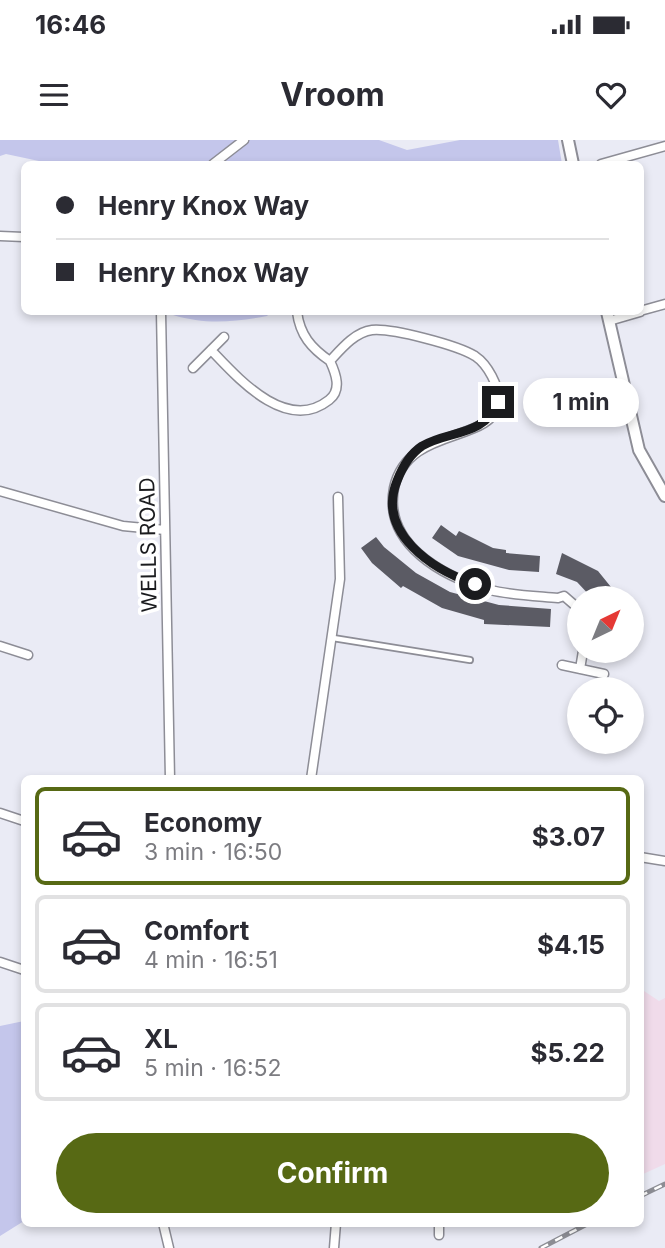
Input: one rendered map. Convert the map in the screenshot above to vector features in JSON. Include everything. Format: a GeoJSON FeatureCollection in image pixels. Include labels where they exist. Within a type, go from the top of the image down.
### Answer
{"type":"FeatureCollection","features":[{"type":"Feature","properties":{"kind":"street"},"geometry":{"type":"LineString","coordinates":[[216,161],[244,140]]}},
{"type":"Feature","properties":{"kind":"street"},"geometry":{"type":"LineString","coordinates":[[568,140],[572,161]]}},
{"type":"Feature","properties":{"kind":"street"},"geometry":{"type":"LineString","coordinates":[[612,161],[665,146]]}},
{"type":"Feature","properties":{"kind":"street"},"geometry":{"type":"LineString","coordinates":[[0,236],[21,237]]}},
{"type":"Feature","properties":{"kind":"street"},"geometry":{"type":"LineString","coordinates":[[644,311],[665,304]]}},
{"type":"Feature","properties":{"kind":"street","name":"WELLS ROAD"},"geometry":{"type":"LineString","coordinates":[[161,315],[170,775]]}},
{"type":"Feature","properties":{"kind":"street"},"geometry":{"type":"LineString","coordinates":[[211,350],[255,394],[281,408],[307,408],[323,404],[332,398],[338,380],[330,361],[313,350],[304,338],[298,315]]}},
{"type":"Feature","properties":{"kind":"street"},"geometry":{"type":"LineString","coordinates":[[608,316],[639,450],[665,496]]}},
{"type":"Feature","properties":{"kind":"street"},"geometry":{"type":"LineString","coordinates":[[330,361],[355,337],[373,330],[466,352],[484,364],[497,392],[498,402],[494,413],[474,428],[422,446],[411,456],[395,486],[392,505],[396,522],[416,551],[435,567],[458,579],[492,590],[558,598],[564,596],[567,599]]}},
{"type":"Feature","properties":{"kind":"street"},"geometry":{"type":"LineString","coordinates":[[193,368],[224,337]]}},
{"type":"Feature","properties":{"kind":"street"},"geometry":{"type":"LineString","coordinates":[[0,491],[123,526],[165,530]]}},
{"type":"Feature","properties":{"kind":"street"},"geometry":{"type":"LineString","coordinates":[[312,775],[340,579],[338,497]]}},
{"type":"Feature","properties":{"kind":"street"},"geometry":{"type":"LineString","coordinates":[[0,646],[28,655]]}},
{"type":"Feature","properties":{"kind":"street"},"geometry":{"type":"LineString","coordinates":[[580,668],[581,663]]}},
{"type":"Feature","properties":{"kind":"street"},"geometry":{"type":"LineString","coordinates":[[562,665],[604,674]]}},
{"type":"Feature","properties":{"kind":"street"},"geometry":{"type":"LineString","coordinates":[[0,813],[21,820]]}},
{"type":"Feature","properties":{"kind":"street"},"geometry":{"type":"LineString","coordinates":[[644,857],[665,860]]}},
{"type":"Feature","properties":{"kind":"street"},"geometry":{"type":"LineString","coordinates":[[0,962],[21,969]]}},
{"type":"Feature","properties":{"kind":"street"},"geometry":{"type":"LineString","coordinates":[[164,1227],[169,1248]]}},
{"type":"Feature","properties":{"kind":"street"},"geometry":{"type":"LineString","coordinates":[[334,1248],[336,1227]]}},
{"type":"Feature","properties":{"kind":"street"},"geometry":{"type":"LineString","coordinates":[[439,1227],[439,1235]]}},
{"type":"Feature","properties":{"kind":"lane"},"geometry":{"type":"LineString","coordinates":[[332,638],[470,660]]}},
{"type":"Feature","properties":{"kind":"shaded area"},"geometry":{"type":"Polygon","coordinates":[[[0,140],[379,140],[407,150],[460,140],[558,140],[562,161],[39,161],[6,154],[0,156],[0,140]]]}},
{"type":"Feature","properties":{"kind":"shaded area"},"geometry":{"type":"Polygon","coordinates":[[[173,315],[268,315],[220,322],[173,315]]]}},
{"type":"Feature","properties":{"kind":"shaded area"},"geometry":{"type":"Polygon","coordinates":[[[644,991],[659,1001],[665,998],[665,1164],[644,1174],[644,991]]]}},
{"type":"Feature","properties":{"kind":"shaded area"},"geometry":{"type":"Polygon","coordinates":[[[21,1022],[21,1223],[0,1236],[0,1026],[21,1022]]]}},
{"type":"Feature","properties":{"kind":"building"},"geometry":{"type":"Polygon","coordinates":[[[441,525],[456,536],[459,531],[493,548],[506,550],[506,553],[540,556],[539,572],[509,570],[458,556],[432,538],[441,525]]]}},
{"type":"Feature","properties":{"kind":"building"},"geometry":{"type":"Polygon","coordinates":[[[376,537],[416,573],[450,592],[499,605],[551,609],[550,627],[484,624],[484,620],[442,608],[403,586],[401,588],[372,563],[361,548],[376,537]]]}},
{"type":"Feature","properties":{"kind":"building"},"geometry":{"type":"Polygon","coordinates":[[[562,553],[598,571],[610,586],[581,586],[556,574],[562,553]]]}},
{"type":"Feature","properties":{"kind":"railway"},"geometry":{"type":"LineString","coordinates":[[644,1194],[665,1184]]}},
{"type":"Feature","properties":{"kind":"railway"},"geometry":{"type":"LineString","coordinates":[[541,1248],[581,1227]]}},
{"type":"Feature","properties":{"kind":"route"},"geometry":{"type":"LineString","coordinates":[[475,584],[435,567],[416,551],[404,538],[392,505],[395,486],[411,456],[422,446],[454,436],[484,422],[494,413],[498,402]]}}]}
